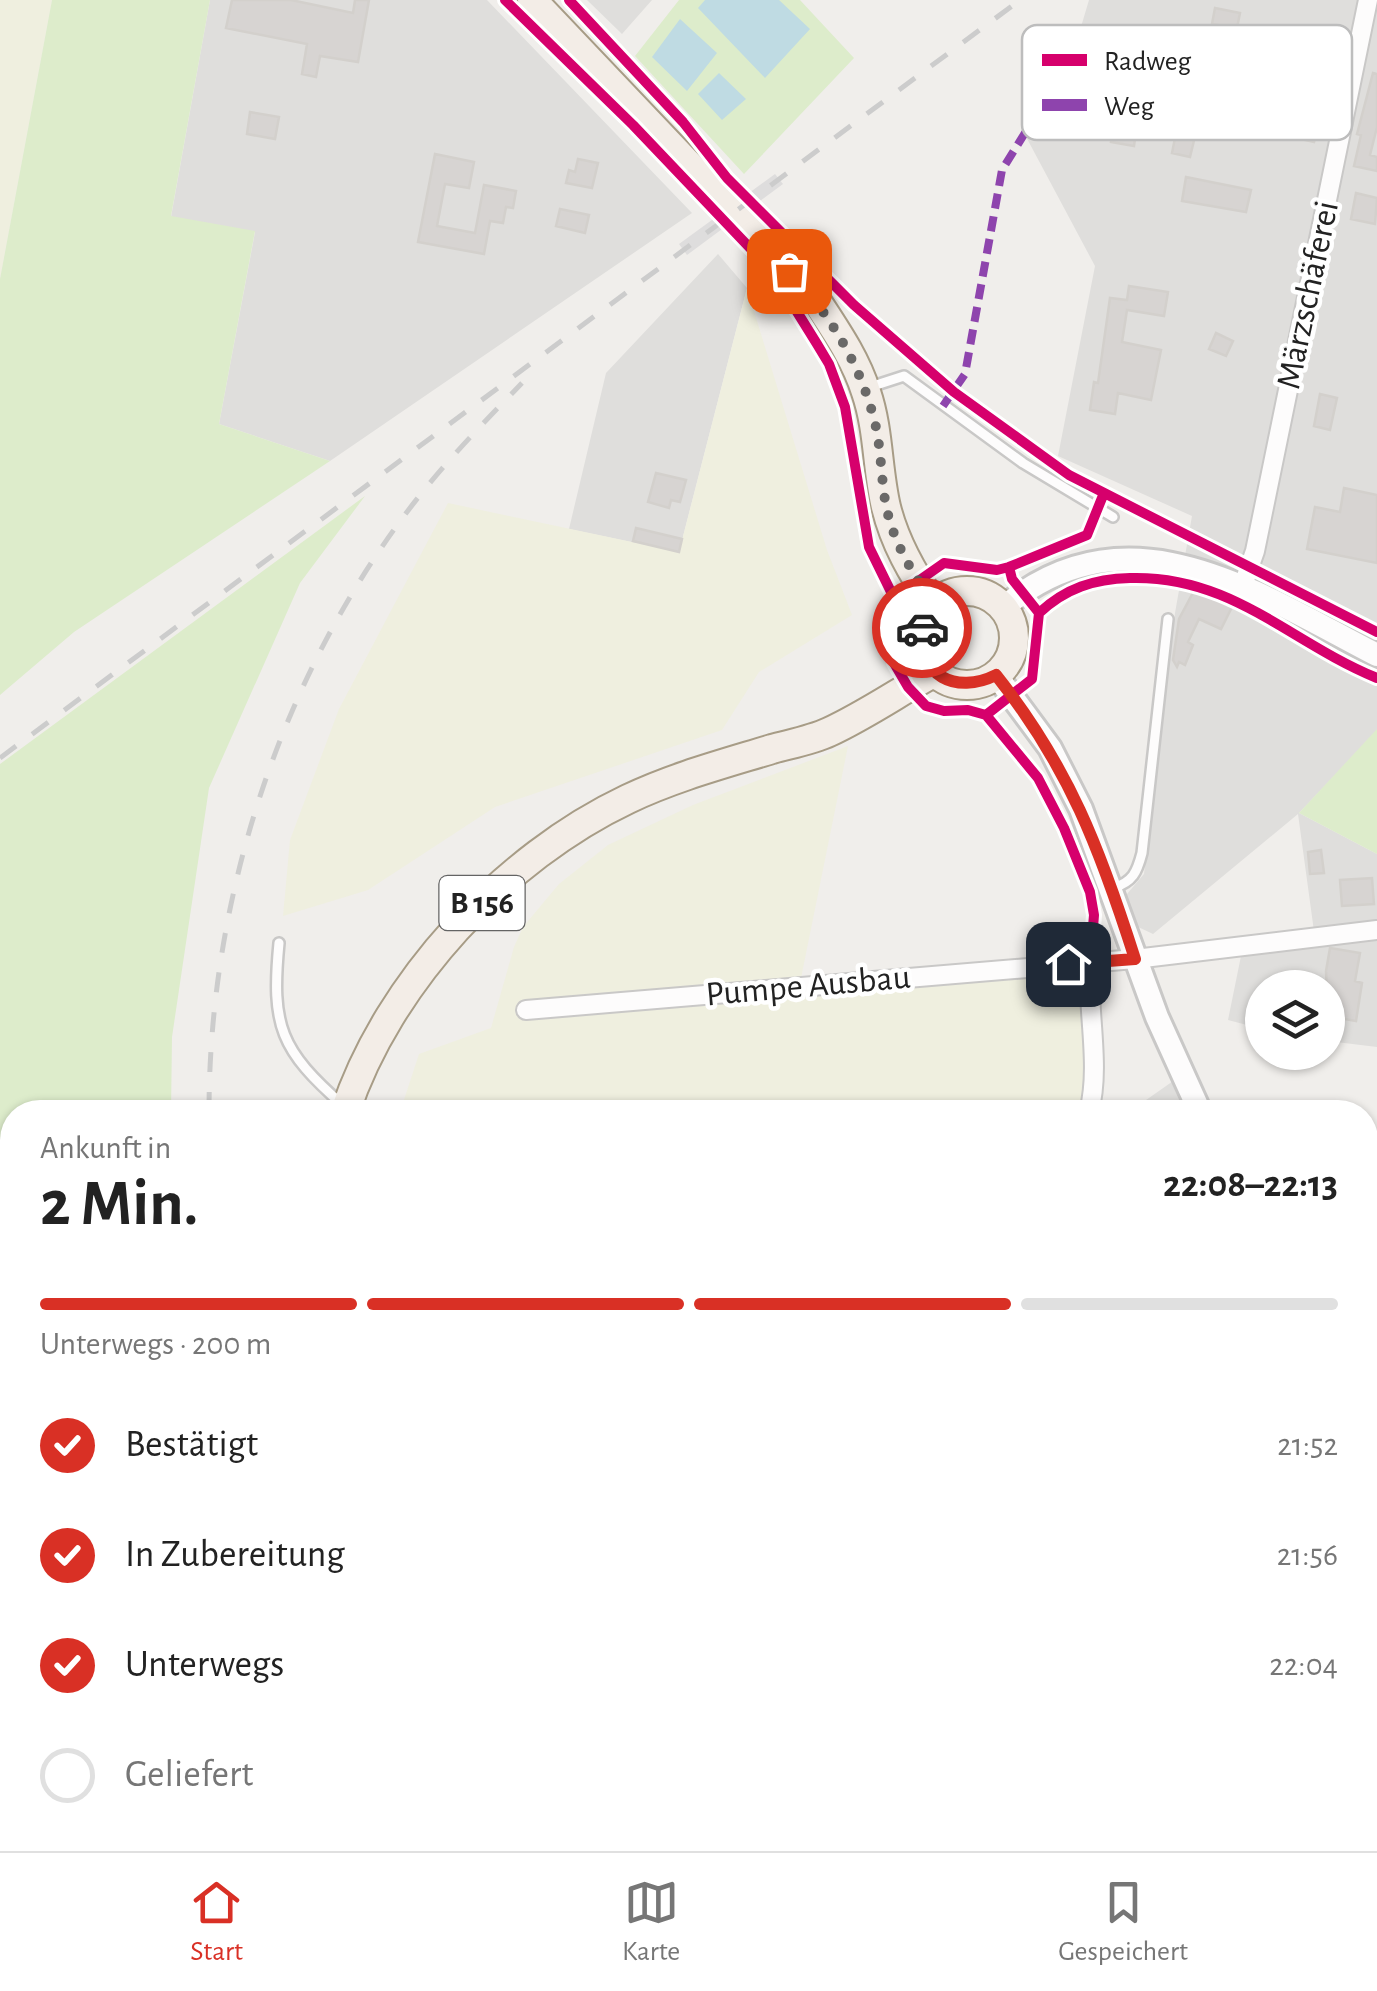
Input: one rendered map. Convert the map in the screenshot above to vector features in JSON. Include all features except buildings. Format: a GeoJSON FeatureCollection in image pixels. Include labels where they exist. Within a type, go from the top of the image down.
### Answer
{"type":"FeatureCollection","features":[{"type":"Feature","properties":{"kind":"main road"},"geometry":{"type":"LineString","coordinates":[[532,0],[814,297],[850,352],[866,389],[876,427],[886,505],[897,543],[934,604]]}},
{"type":"Feature","properties":{"kind":"main road"},"geometry":{"type":"LineString","coordinates":[[970,591],[990,596],[1004,607],[1014,630],[1013,649],[996,675],[980,683],[962,684],[935,672],[922,648],[921,632],[925,616],[934,604],[951,594],[970,591]]}},
{"type":"Feature","properties":{"kind":"main road","name":"B 156"},"geometry":{"type":"LineString","coordinates":[[351,1100],[381,1037],[443,945],[501,886],[564,836],[627,799],[694,772],[828,732],[935,672]]}},
{"type":"Feature","properties":{"kind":"street","name":"Märzschäferei"},"geometry":{"type":"LineString","coordinates":[[1352,79],[1368,0]]}},
{"type":"Feature","properties":{"kind":"street","name":"Märzschäferei"},"geometry":{"type":"LineString","coordinates":[[1242,588],[1256,551],[1340,140]]}},
{"type":"Feature","properties":{"kind":"street"},"geometry":{"type":"LineString","coordinates":[[1004,607],[1033,585],[1095,560],[1132,557],[1179,564],[1242,588],[1377,655]]}},
{"type":"Feature","properties":{"kind":"street"},"geometry":{"type":"LineString","coordinates":[[996,675],[1050,748],[1082,809],[1135,959],[1195,1100]]}},
{"type":"Feature","properties":{"kind":"street","name":"Pumpe Ausbau"},"geometry":{"type":"LineString","coordinates":[[526,1010],[1135,959],[1377,930]]}},
{"type":"Feature","properties":{"kind":"street"},"geometry":{"type":"LineString","coordinates":[[1090,963],[1092,1100]]}},
{"type":"Feature","properties":{"kind":"lane"},"geometry":{"type":"LineString","coordinates":[[866,389],[904,376],[1023,462],[1113,517]]}},
{"type":"Feature","properties":{"kind":"lane"},"geometry":{"type":"LineString","coordinates":[[1113,888],[1126,884],[1137,873],[1142,853],[1168,619]]}},
{"type":"Feature","properties":{"kind":"lane"},"geometry":{"type":"LineString","coordinates":[[279,943],[274,990],[278,1022],[296,1056],[336,1100]]}},
{"type":"Feature","properties":{"kind":"shaded area"},"geometry":{"type":"Polygon","coordinates":[[[210,0],[487,0],[692,213],[330,461],[219,424],[255,232],[171,217],[210,0]]]}},
{"type":"Feature","properties":{"kind":"shaded area"},"geometry":{"type":"Polygon","coordinates":[[[587,0],[652,0],[622,34],[587,0]]]}},
{"type":"Feature","properties":{"kind":"shaded area"},"geometry":{"type":"Polygon","coordinates":[[[1089,0],[1377,0],[1377,731],[1299,813],[1377,854],[1377,1047],[1345,1043],[1345,970],[1245,970],[1245,1024],[1228,1020],[1241,956],[1316,946],[1298,814],[1153,934],[1134,925],[1126,901],[1127,894],[1144,874],[1175,613],[1192,516],[1058,456],[1095,266],[1028,140],[1352,140],[1352,25],[1082,25],[1089,0]]]}},
{"type":"Feature","properties":{"kind":"shaded area"},"geometry":{"type":"Polygon","coordinates":[[[718,254],[747,288],[679,552],[569,529],[606,373],[718,254]]]}},
{"type":"Feature","properties":{"kind":"shaded area"},"geometry":{"type":"Polygon","coordinates":[[[1176,1079],[1185,1100],[1146,1100],[1176,1079]]]}},
{"type":"Feature","properties":{"kind":"green space"},"geometry":{"type":"Polygon","coordinates":[[[0,0],[52,0],[0,279],[0,0]]]}},
{"type":"Feature","properties":{"kind":"green space"},"geometry":{"type":"Polygon","coordinates":[[[52,0],[210,0],[171,216],[255,231],[219,424],[330,461],[74,632],[0,695],[0,279],[52,0]]]}},
{"type":"Feature","properties":{"kind":"green space"},"geometry":{"type":"Polygon","coordinates":[[[679,0],[800,0],[854,58],[744,174],[635,56],[679,0]]]}},
{"type":"Feature","properties":{"kind":"green space"},"geometry":{"type":"Polygon","coordinates":[[[747,288],[827,550],[852,615],[759,672],[722,730],[495,807],[368,890],[283,916],[290,840],[339,709],[448,503],[679,552],[747,288]]]}},
{"type":"Feature","properties":{"kind":"green space"},"geometry":{"type":"Polygon","coordinates":[[[365,496],[300,583],[209,788],[172,1037],[171,1100],[0,1100],[0,764],[365,496]]]}},
{"type":"Feature","properties":{"kind":"green space"},"geometry":{"type":"Polygon","coordinates":[[[1377,729],[1377,854],[1299,813],[1377,729]]]}},
{"type":"Feature","properties":{"kind":"green space"},"geometry":{"type":"Polygon","coordinates":[[[848,746],[798,993],[1069,972],[1078,980],[1086,1072],[1083,1100],[404,1100],[419,1054],[491,1028],[523,927],[559,884],[608,845],[693,805],[848,746]]]}},
{"type":"Feature","properties":{"kind":"water"},"geometry":{"type":"Polygon","coordinates":[[[705,0],[779,0],[810,29],[765,78],[698,8],[705,0]]]}},
{"type":"Feature","properties":{"kind":"water"},"geometry":{"type":"Polygon","coordinates":[[[680,19],[717,53],[687,91],[652,57],[680,19]]]}},
{"type":"Feature","properties":{"kind":"water"},"geometry":{"type":"Polygon","coordinates":[[[719,73],[746,99],[722,120],[698,94],[719,73]]]}},
{"type":"Feature","properties":{"kind":"pier"},"geometry":{"type":"Polygon","coordinates":[[[775,174],[783,184],[687,255],[679,244],[775,174]]]}},
{"type":"Feature","properties":{"kind":"railway"},"geometry":{"type":"LineString","coordinates":[[0,758],[1020,0]]}},
{"type":"Feature","properties":{"kind":"railway"},"geometry":{"type":"LineString","coordinates":[[210,1100],[223,944],[241,861],[266,779],[297,700],[335,624],[379,552],[429,484],[522,383]]}},
{"type":"Feature","properties":{"kind":"marked path"},"geometry":{"type":"LineString","coordinates":[[943,406],[965,374],[1002,170],[1022,138]]}},
{"type":"Feature","properties":{"kind":"cycle path"},"geometry":{"type":"LineString","coordinates":[[505,0],[633,125],[771,270],[817,344],[845,407],[869,547],[894,598],[894,663],[908,687],[926,706],[986,715],[1038,778],[1090,892],[1094,915],[1090,963]]}},
{"type":"Feature","properties":{"kind":"cycle path"},"geometry":{"type":"LineString","coordinates":[[569,0],[683,122],[727,178],[854,305],[954,392],[1069,475],[1377,632]]}},
{"type":"Feature","properties":{"kind":"cycle path"},"geometry":{"type":"LineString","coordinates":[[1009,567],[1087,535],[1104,493]]}},
{"type":"Feature","properties":{"kind":"cycle path"},"geometry":{"type":"LineString","coordinates":[[894,598],[944,563],[997,570],[1009,567],[1012,579],[1039,613]]}},
{"type":"Feature","properties":{"kind":"cycle path"},"geometry":{"type":"LineString","coordinates":[[986,715],[1032,679],[1039,613],[1070,591],[1117,579],[1166,580],[1199,587],[1259,613],[1377,678]]}},
{"type":"Feature","properties":{"kind":"way so far"},"geometry":{"type":"LineString","coordinates":[[789,271],[814,297],[850,352],[866,389],[876,427],[886,505],[897,543],[934,604],[922,628]]}},
{"type":"Feature","properties":{"kind":"route"},"geometry":{"type":"LineString","coordinates":[[922,628],[922,648],[935,672],[962,684],[980,683],[996,675],[1050,748],[1082,809],[1135,959],[1068,964]]}}]}
